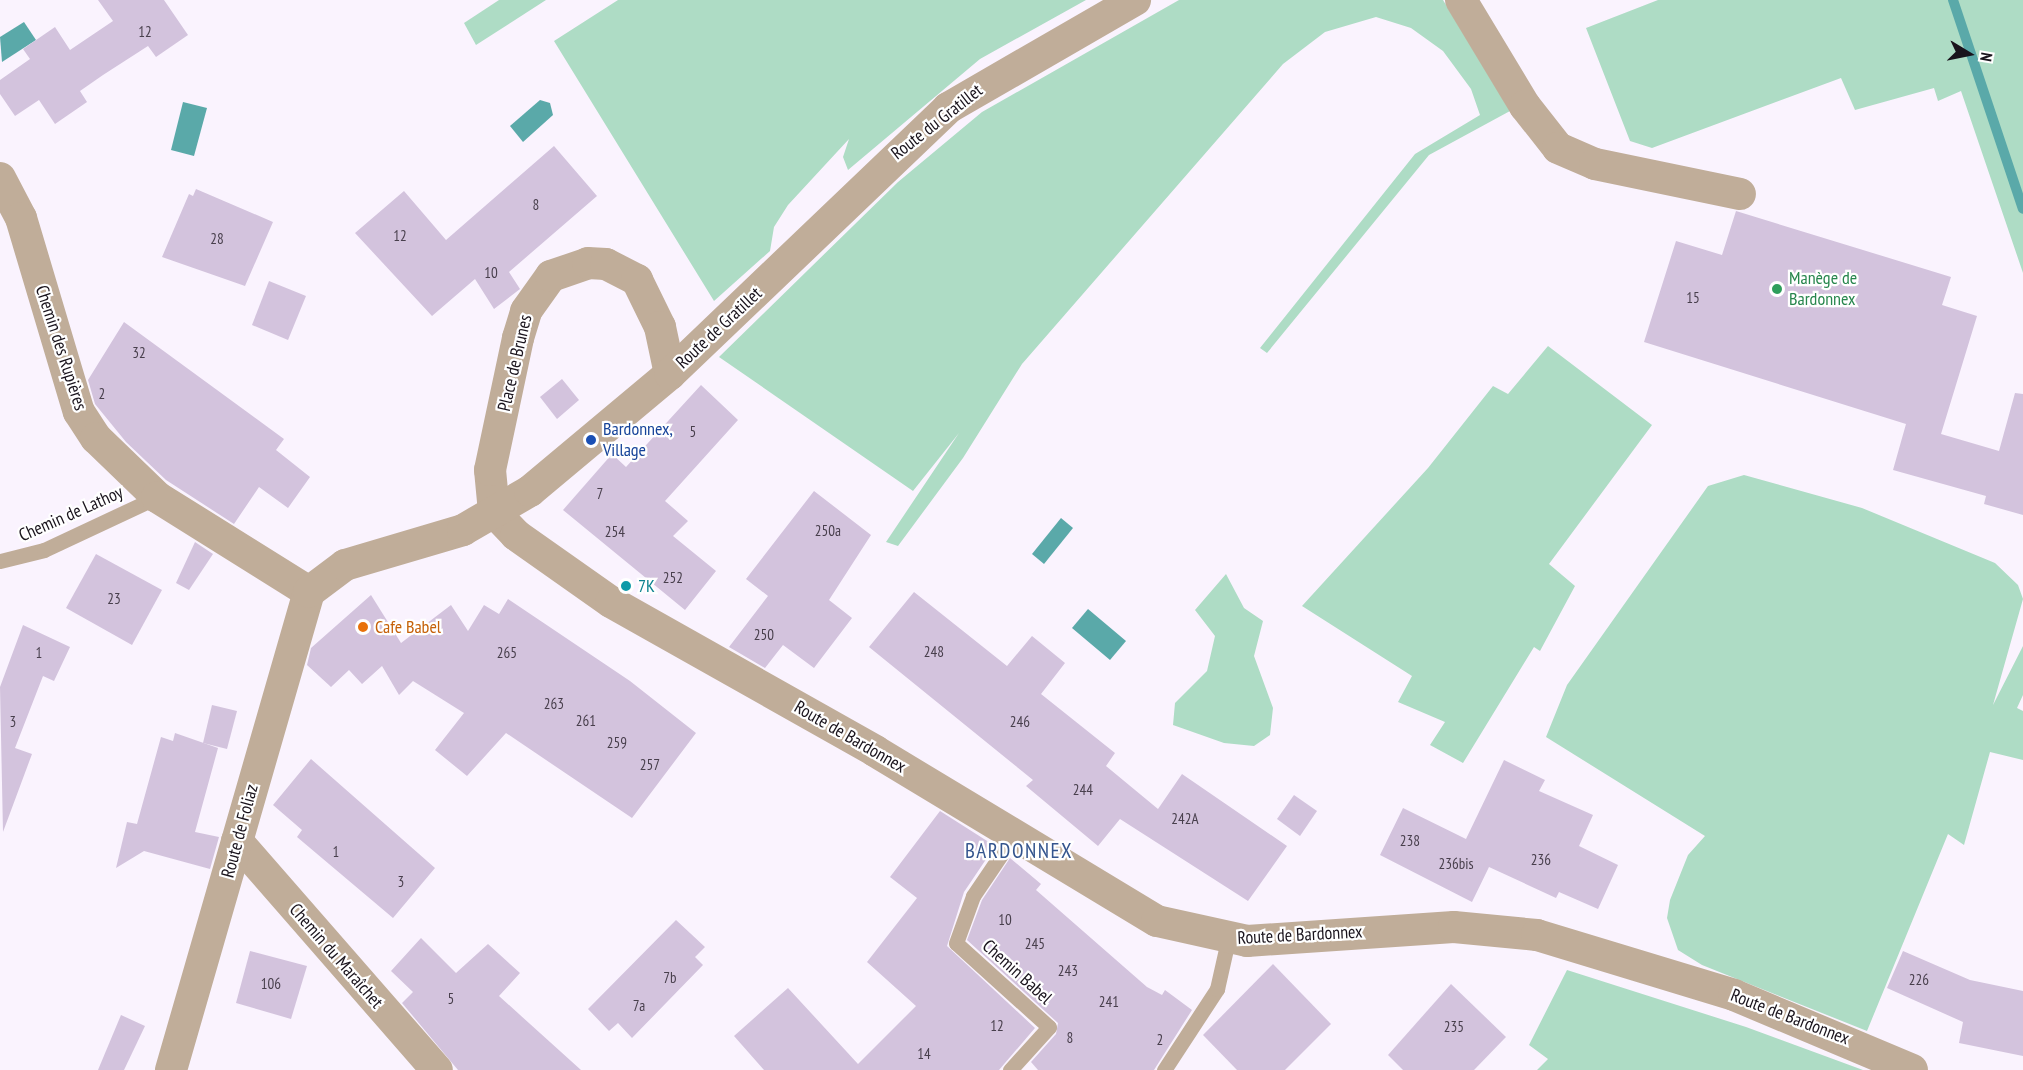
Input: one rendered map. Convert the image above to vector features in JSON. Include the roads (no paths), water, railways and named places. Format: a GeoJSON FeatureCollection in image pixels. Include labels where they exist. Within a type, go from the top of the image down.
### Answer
{"type":"FeatureCollection","features":[{"type":"Feature","properties":{"kind":"street","name":"Route du Gratillet"},"geometry":{"type":"LineString","coordinates":[[768,281],[875,172],[948,108],[1135,0]]}},
{"type":"Feature","properties":{"kind":"street"},"geometry":{"type":"LineString","coordinates":[[1461,0],[1525,106],[1558,148],[1595,164],[1740,194]]}},
{"type":"Feature","properties":{"kind":"street","name":"Chemin des Rupières"},"geometry":{"type":"LineString","coordinates":[[0,178],[21,218],[79,412],[109,453],[157,496]]}},
{"type":"Feature","properties":{"kind":"street","name":"Place de Brunes"},"geometry":{"type":"LineString","coordinates":[[494,512],[490,470],[518,338],[526,311],[551,276],[588,263],[606,264],[637,280],[660,327],[670,374]]}},
{"type":"Feature","properties":{"kind":"street","name":"Route de Gratillet"},"geometry":{"type":"LineString","coordinates":[[670,374],[768,281]]}},
{"type":"Feature","properties":{"kind":"street"},"geometry":{"type":"LineString","coordinates":[[157,496],[309,592],[345,565],[438,540],[530,491],[670,374]]}},
{"type":"Feature","properties":{"kind":"street","name":"Route de Bardonnex"},"geometry":{"type":"LineString","coordinates":[[494,512],[516,535],[611,602],[1015,834],[1157,921],[1228,940],[1454,927],[1537,934],[1734,995],[1912,1070]]}},
{"type":"Feature","properties":{"kind":"street","name":"Route de Foliaz"},"geometry":{"type":"LineString","coordinates":[[171,1070],[309,592]]}},
{"type":"Feature","properties":{"kind":"street","name":"Chemin du Maraîchet"},"geometry":{"type":"LineString","coordinates":[[237,841],[437,1070]]}},
{"type":"Feature","properties":{"kind":"lane","name":"Chemin de Lathoy"},"geometry":{"type":"LineString","coordinates":[[0,561],[44,550],[157,496]]}},
{"type":"Feature","properties":{"kind":"lane","name":"Chemin Babel"},"geometry":{"type":"LineString","coordinates":[[1011,1070],[1049,1027],[956,943],[973,896],[1015,834]]}},
{"type":"Feature","properties":{"kind":"lane"},"geometry":{"type":"LineString","coordinates":[[1164,1070],[1217,988],[1228,940]]}},
{"type":"Feature","properties":{"kind":"water"},"geometry":{"type":"Polygon","coordinates":[[[24,22],[36,40],[2,62],[0,37],[24,22]]]}},
{"type":"Feature","properties":{"kind":"water"},"geometry":{"type":"Polygon","coordinates":[[[540,100],[550,103],[553,115],[523,142],[510,126],[540,100]]]}},
{"type":"Feature","properties":{"kind":"water"},"geometry":{"type":"Polygon","coordinates":[[[183,102],[207,108],[194,156],[171,150],[183,102]]]}},
{"type":"Feature","properties":{"kind":"water"},"geometry":{"type":"Polygon","coordinates":[[[1061,518],[1073,528],[1044,564],[1032,554],[1061,518]]]}},
{"type":"Feature","properties":{"kind":"water"},"geometry":{"type":"Polygon","coordinates":[[[1088,609],[1126,641],[1110,660],[1072,628],[1088,609]]]}},
{"type":"Feature","properties":{"kind":"waterway"},"geometry":{"type":"LineString","coordinates":[[1953,0],[2023,209]]}},
{"type":"Feature","properties":{"kind":"place","name":"Manège de Bardonnex"},"geometry":{"type":"Point","coordinates":[1777,289]}},
{"type":"Feature","properties":{"kind":"place","name":"Bardonnex, Village"},"geometry":{"type":"Point","coordinates":[591,440]}},
{"type":"Feature","properties":{"kind":"place","name":"7K"},"geometry":{"type":"Point","coordinates":[626,586]}},
{"type":"Feature","properties":{"kind":"place","name":"Cafe Babel"},"geometry":{"type":"Point","coordinates":[363,627]}},
{"type":"Feature","properties":{"kind":"district","name":"BARDONNEX"},"geometry":{"type":"Point","coordinates":[1019,851]}}]}
